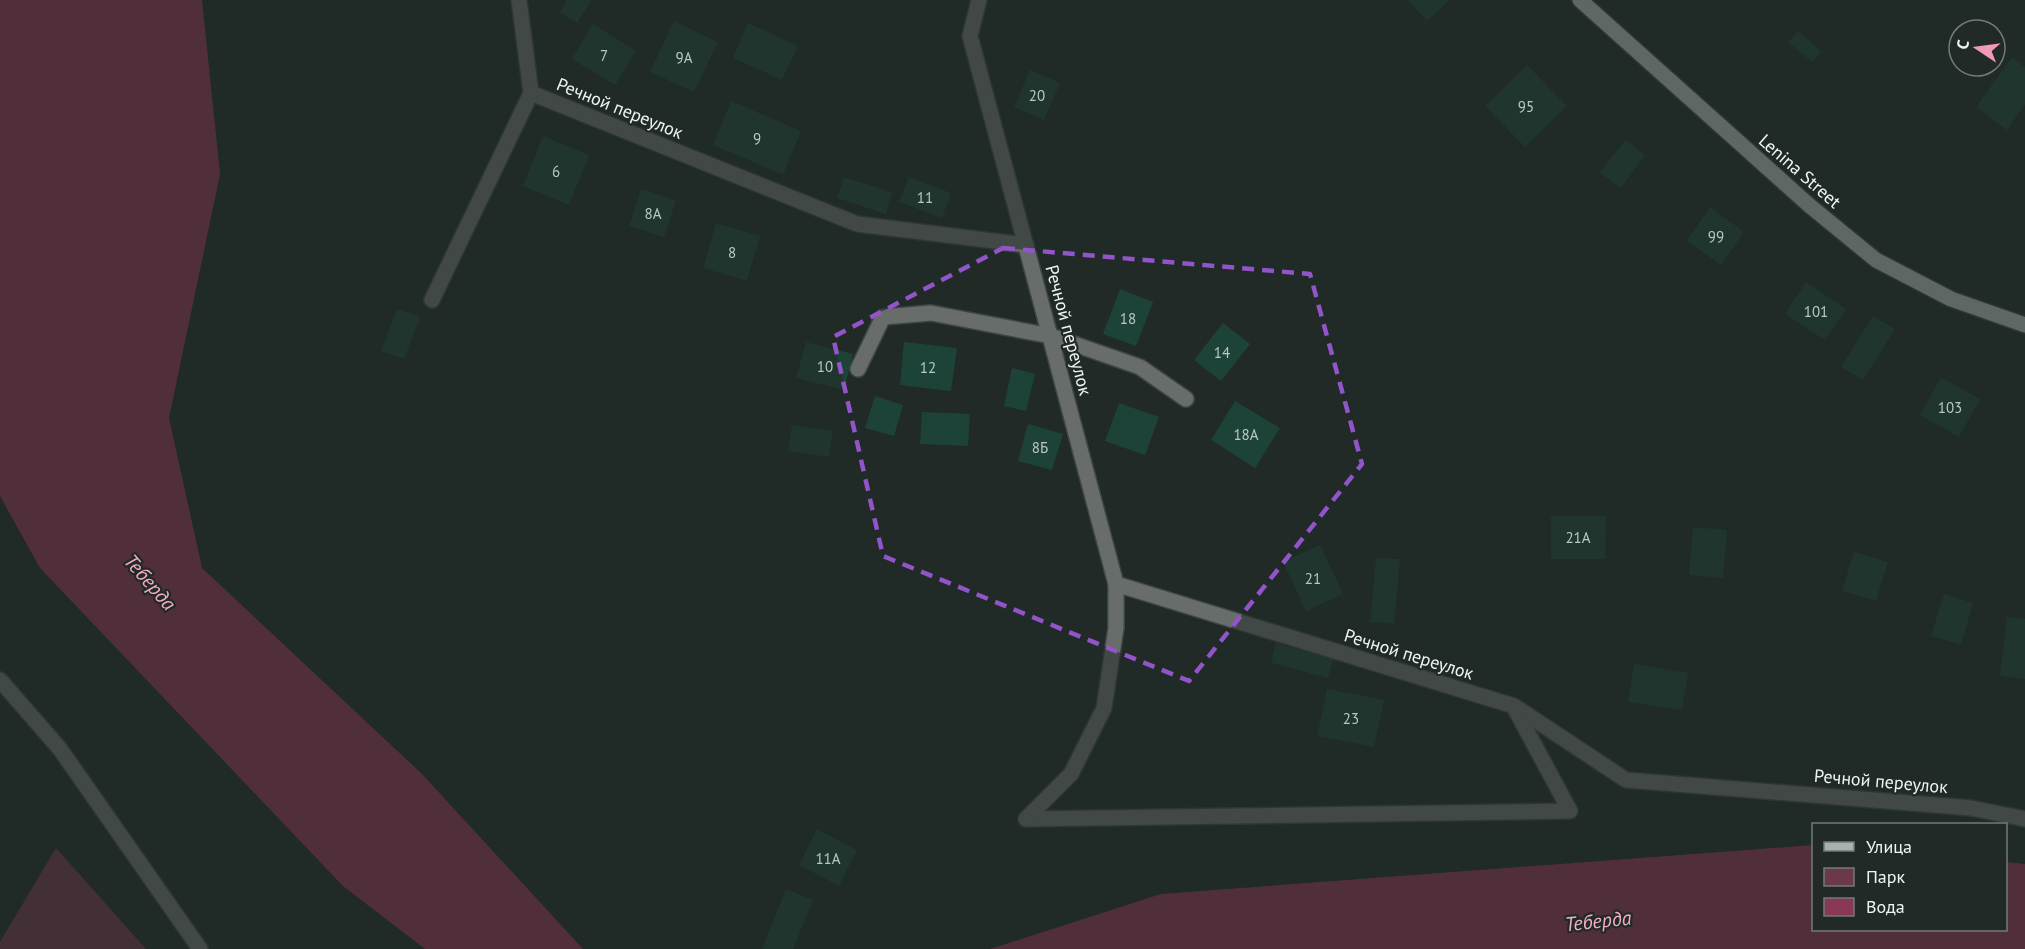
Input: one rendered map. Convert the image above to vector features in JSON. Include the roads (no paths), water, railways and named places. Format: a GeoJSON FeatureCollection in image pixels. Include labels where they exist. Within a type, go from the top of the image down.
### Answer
{"type":"FeatureCollection","features":[{"type":"Feature","properties":{"kind":"main road","name":"Lenina Street"},"geometry":{"type":"LineString","coordinates":[[1580,0],[1810,206],[1876,260],[1951,299],[2025,325]]}},
{"type":"Feature","properties":{"kind":"street","name":"Речной переулок"},"geometry":{"type":"LineString","coordinates":[[519,0],[531,93],[857,224],[1026,244]]}},
{"type":"Feature","properties":{"kind":"street","name":"Речной переулок"},"geometry":{"type":"LineString","coordinates":[[979,0],[970,36],[1116,584],[1514,706],[1626,780],[1971,808],[2025,819]]}},
{"type":"Feature","properties":{"kind":"street"},"geometry":{"type":"LineString","coordinates":[[432,300],[531,93]]}},
{"type":"Feature","properties":{"kind":"street"},"geometry":{"type":"LineString","coordinates":[[858,369],[883,317],[931,313],[1051,336],[1140,367],[1186,399]]}},
{"type":"Feature","properties":{"kind":"street"},"geometry":{"type":"LineString","coordinates":[[1116,584],[1116,628],[1104,708],[1071,774],[1026,819],[1569,811],[1514,706]]}},
{"type":"Feature","properties":{"kind":"street"},"geometry":{"type":"LineString","coordinates":[[0,680],[60,749],[201,949]]}},
{"type":"Feature","properties":{"kind":"water","name":"Теберда"},"geometry":{"type":"Polygon","coordinates":[[[0,0],[202,0],[220,174],[169,418],[202,568],[422,774],[583,949],[425,949],[343,886],[40,568],[0,496],[0,0]]]}},
{"type":"Feature","properties":{"kind":"water","name":"Теберда"},"geometry":{"type":"Polygon","coordinates":[[[1812,845],[1812,931],[2007,931],[2007,862],[2025,864],[2025,949],[990,949],[1161,894],[1812,845]]]}}]}
